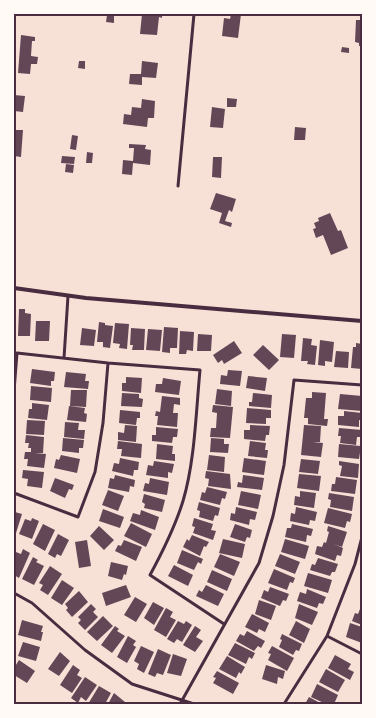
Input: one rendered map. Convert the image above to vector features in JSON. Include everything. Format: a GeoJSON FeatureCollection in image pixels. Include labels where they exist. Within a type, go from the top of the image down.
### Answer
{"type":"FeatureCollection","features":[{"type":"Feature","properties":{"kind":"street"},"geometry":{"type":"LineString","coordinates":[[178,186],[194,14]]}},
{"type":"Feature","properties":{"kind":"street"},"geometry":{"type":"LineString","coordinates":[[14,288],[68,296],[362,321]]}},
{"type":"Feature","properties":{"kind":"street"},"geometry":{"type":"LineString","coordinates":[[64,358],[68,296]]}},
{"type":"Feature","properties":{"kind":"street"},"geometry":{"type":"LineString","coordinates":[[14,391],[17,353],[108,363],[200,370],[192,454],[184,499],[168,542],[150,575],[224,624]]}},
{"type":"Feature","properties":{"kind":"street"},"geometry":{"type":"LineString","coordinates":[[14,493],[78,517],[95,472],[103,423],[108,363]]}},
{"type":"Feature","properties":{"kind":"street"},"geometry":{"type":"LineString","coordinates":[[181,703],[259,563],[273,516],[284,465],[294,380],[362,385]]}},
{"type":"Feature","properties":{"kind":"street"},"geometry":{"type":"LineString","coordinates":[[284,704],[327,636],[355,564],[362,537]]}},
{"type":"Feature","properties":{"kind":"street"},"geometry":{"type":"LineString","coordinates":[[14,602],[15,594],[32,603],[85,650],[132,684],[181,703],[194,704]]}},
{"type":"Feature","properties":{"kind":"street"},"geometry":{"type":"LineString","coordinates":[[327,636],[362,654]]}},
{"type":"Feature","properties":{"kind":"building"},"geometry":{"type":"Polygon","coordinates":[[[142,14],[162,14],[162,18],[159,17],[157,35],[140,34],[142,14]]]}},
{"type":"Feature","properties":{"kind":"building"},"geometry":{"type":"Polygon","coordinates":[[[231,14],[241,14],[238,38],[222,36],[224,18],[230,19],[231,14]]]}},
{"type":"Feature","properties":{"kind":"building"},"geometry":{"type":"Polygon","coordinates":[[[107,15],[114,15],[114,23],[106,22],[107,15]]]}},
{"type":"Feature","properties":{"kind":"building"},"geometry":{"type":"Polygon","coordinates":[[[356,20],[362,20],[362,46],[355,42],[356,20]]]}},
{"type":"Feature","properties":{"kind":"building"},"geometry":{"type":"Polygon","coordinates":[[[21,35],[35,37],[35,41],[32,41],[31,56],[38,57],[37,64],[31,64],[30,74],[18,73],[21,35]]]}},
{"type":"Feature","properties":{"kind":"building"},"geometry":{"type":"Polygon","coordinates":[[[342,47],[349,48],[349,53],[341,52],[342,47]]]}},
{"type":"Feature","properties":{"kind":"building"},"geometry":{"type":"Polygon","coordinates":[[[79,61],[85,61],[85,69],[78,68],[79,61]]]}},
{"type":"Feature","properties":{"kind":"building"},"geometry":{"type":"Polygon","coordinates":[[[142,61],[158,63],[156,78],[142,77],[142,85],[129,84],[130,74],[141,74],[142,61]]]}},
{"type":"Feature","properties":{"kind":"building"},"geometry":{"type":"Polygon","coordinates":[[[14,95],[25,96],[23,112],[14,111],[14,95]]]}},
{"type":"Feature","properties":{"kind":"building"},"geometry":{"type":"Polygon","coordinates":[[[227,98],[237,99],[236,107],[227,107],[227,98]]]}},
{"type":"Feature","properties":{"kind":"building"},"geometry":{"type":"Polygon","coordinates":[[[142,99],[155,101],[154,118],[148,118],[147,127],[123,124],[124,114],[131,115],[132,107],[141,108],[142,99]]]}},
{"type":"Feature","properties":{"kind":"building"},"geometry":{"type":"Polygon","coordinates":[[[212,107],[225,109],[223,128],[210,127],[212,107]]]}},
{"type":"Feature","properties":{"kind":"building"},"geometry":{"type":"Polygon","coordinates":[[[295,127],[306,128],[305,140],[294,140],[295,127]]]}},
{"type":"Feature","properties":{"kind":"building"},"geometry":{"type":"Polygon","coordinates":[[[14,130],[23,130],[21,157],[14,156],[14,130]]]}},
{"type":"Feature","properties":{"kind":"building"},"geometry":{"type":"Polygon","coordinates":[[[72,135],[78,136],[76,150],[70,149],[72,135]]]}},
{"type":"Feature","properties":{"kind":"building"},"geometry":{"type":"Polygon","coordinates":[[[129,144],[146,145],[145,149],[151,150],[150,165],[133,163],[132,175],[122,174],[123,160],[133,161],[134,148],[129,148],[129,144]]]}},
{"type":"Feature","properties":{"kind":"building"},"geometry":{"type":"Polygon","coordinates":[[[87,152],[93,153],[92,163],[86,163],[87,152]]]}},
{"type":"Feature","properties":{"kind":"building"},"geometry":{"type":"Polygon","coordinates":[[[62,156],[75,157],[74,164],[61,163],[62,156]]]}},
{"type":"Feature","properties":{"kind":"building"},"geometry":{"type":"Polygon","coordinates":[[[213,157],[222,157],[221,178],[212,177],[213,157]]]}},
{"type":"Feature","properties":{"kind":"building"},"geometry":{"type":"Polygon","coordinates":[[[66,164],[74,165],[73,173],[65,172],[66,164]]]}},
{"type":"Feature","properties":{"kind":"building"},"geometry":{"type":"Polygon","coordinates":[[[216,193],[236,199],[232,212],[229,210],[225,221],[232,223],[231,227],[219,223],[222,213],[210,209],[216,193]]]}},
{"type":"Feature","properties":{"kind":"building"},"geometry":{"type":"Polygon","coordinates":[[[330,213],[338,231],[341,230],[348,248],[331,255],[323,235],[316,238],[313,229],[316,228],[314,223],[319,221],[318,218],[330,213]]]}},
{"type":"Feature","properties":{"kind":"building"},"geometry":{"type":"Polygon","coordinates":[[[19,309],[25,309],[25,313],[31,314],[30,336],[18,336],[19,309]]]}},
{"type":"Feature","properties":{"kind":"building"},"geometry":{"type":"Polygon","coordinates":[[[36,321],[50,321],[49,341],[35,341],[36,321]]]}},
{"type":"Feature","properties":{"kind":"building"},"geometry":{"type":"Polygon","coordinates":[[[99,322],[113,326],[110,348],[103,347],[103,342],[97,342],[99,322]]]}},
{"type":"Feature","properties":{"kind":"building"},"geometry":{"type":"Polygon","coordinates":[[[115,323],[129,324],[127,349],[119,348],[120,344],[113,343],[115,323]]]}},
{"type":"Feature","properties":{"kind":"building"},"geometry":{"type":"Polygon","coordinates":[[[164,327],[178,328],[177,348],[170,348],[170,353],[162,352],[164,327]]]}},
{"type":"Feature","properties":{"kind":"building"},"geometry":{"type":"Polygon","coordinates":[[[82,328],[96,330],[94,346],[80,345],[82,328]]]}},
{"type":"Feature","properties":{"kind":"building"},"geometry":{"type":"Polygon","coordinates":[[[131,328],[145,329],[144,350],[132,350],[133,345],[130,345],[131,328]]]}},
{"type":"Feature","properties":{"kind":"building"},"geometry":{"type":"Polygon","coordinates":[[[148,329],[162,330],[160,351],[146,350],[148,329]]]}},
{"type":"Feature","properties":{"kind":"building"},"geometry":{"type":"Polygon","coordinates":[[[180,331],[194,332],[193,351],[187,350],[186,354],[179,354],[180,331]]]}},
{"type":"Feature","properties":{"kind":"building"},"geometry":{"type":"Polygon","coordinates":[[[198,334],[212,335],[211,351],[197,351],[198,334]]]}},
{"type":"Feature","properties":{"kind":"building"},"geometry":{"type":"Polygon","coordinates":[[[282,334],[296,335],[294,358],[280,357],[282,334]]]}},
{"type":"Feature","properties":{"kind":"building"},"geometry":{"type":"Polygon","coordinates":[[[303,338],[312,339],[311,345],[317,346],[315,365],[307,364],[308,361],[301,361],[303,338]]]}},
{"type":"Feature","properties":{"kind":"building"},"geometry":{"type":"Polygon","coordinates":[[[320,340],[334,342],[332,362],[325,361],[325,366],[318,365],[320,340]]]}},
{"type":"Feature","properties":{"kind":"building"},"geometry":{"type":"Polygon","coordinates":[[[234,341],[242,353],[224,364],[222,360],[218,363],[213,355],[234,341]]]}},
{"type":"Feature","properties":{"kind":"building"},"geometry":{"type":"Polygon","coordinates":[[[356,343],[362,344],[362,369],[351,368],[353,347],[356,347],[356,343]]]}},
{"type":"Feature","properties":{"kind":"building"},"geometry":{"type":"Polygon","coordinates":[[[263,345],[279,360],[269,370],[253,355],[263,345]]]}},
{"type":"Feature","properties":{"kind":"building"},"geometry":{"type":"Polygon","coordinates":[[[336,351],[349,352],[348,368],[334,367],[336,351]]]}},
{"type":"Feature","properties":{"kind":"building"},"geometry":{"type":"Polygon","coordinates":[[[32,369],[55,372],[54,381],[51,381],[51,386],[30,383],[32,369]]]}},
{"type":"Feature","properties":{"kind":"building"},"geometry":{"type":"Polygon","coordinates":[[[228,370],[242,371],[240,386],[220,384],[221,375],[227,376],[228,370]]]}},
{"type":"Feature","properties":{"kind":"building"},"geometry":{"type":"Polygon","coordinates":[[[66,372],[86,374],[85,381],[89,381],[88,389],[64,387],[66,372]]]}},
{"type":"Feature","properties":{"kind":"building"},"geometry":{"type":"Polygon","coordinates":[[[248,376],[267,378],[265,391],[246,388],[248,376]]]}},
{"type":"Feature","properties":{"kind":"building"},"geometry":{"type":"Polygon","coordinates":[[[126,377],[142,378],[141,393],[122,391],[122,383],[126,383],[126,377]]]}},
{"type":"Feature","properties":{"kind":"building"},"geometry":{"type":"Polygon","coordinates":[[[163,378],[181,381],[179,395],[155,392],[156,384],[162,384],[163,378]]]}},
{"type":"Feature","properties":{"kind":"building"},"geometry":{"type":"Polygon","coordinates":[[[31,386],[52,388],[51,402],[30,400],[31,386]]]}},
{"type":"Feature","properties":{"kind":"building"},"geometry":{"type":"Polygon","coordinates":[[[217,389],[232,391],[231,406],[215,404],[217,389]]]}},
{"type":"Feature","properties":{"kind":"building"},"geometry":{"type":"Polygon","coordinates":[[[71,390],[87,390],[86,407],[70,406],[71,390]]]}},
{"type":"Feature","properties":{"kind":"building"},"geometry":{"type":"Polygon","coordinates":[[[312,392],[326,393],[324,419],[328,419],[327,426],[308,424],[308,418],[304,418],[306,398],[312,398],[312,392]]]}},
{"type":"Feature","properties":{"kind":"building"},"geometry":{"type":"Polygon","coordinates":[[[122,393],[139,394],[139,398],[143,399],[142,407],[121,406],[122,393]]]}},
{"type":"Feature","properties":{"kind":"building"},"geometry":{"type":"Polygon","coordinates":[[[253,393],[272,395],[271,408],[249,406],[249,402],[252,402],[253,393]]]}},
{"type":"Feature","properties":{"kind":"building"},"geometry":{"type":"Polygon","coordinates":[[[340,394],[362,396],[362,411],[338,409],[340,394]]]}},
{"type":"Feature","properties":{"kind":"building"},"geometry":{"type":"Polygon","coordinates":[[[162,396],[180,398],[180,405],[174,404],[173,413],[178,413],[177,427],[157,425],[158,416],[155,416],[156,411],[160,412],[162,396]]]}},
{"type":"Feature","properties":{"kind":"building"},"geometry":{"type":"Polygon","coordinates":[[[32,403],[49,405],[47,420],[28,418],[29,409],[32,409],[32,403]]]}},
{"type":"Feature","properties":{"kind":"building"},"geometry":{"type":"Polygon","coordinates":[[[213,405],[233,407],[230,438],[210,437],[211,428],[216,428],[217,413],[212,412],[213,405]]]}},
{"type":"Feature","properties":{"kind":"building"},"geometry":{"type":"Polygon","coordinates":[[[69,406],[85,408],[84,413],[87,414],[86,422],[67,420],[69,406]]]}},
{"type":"Feature","properties":{"kind":"building"},"geometry":{"type":"Polygon","coordinates":[[[247,408],[271,410],[271,418],[266,418],[266,424],[246,423],[247,408]]]}},
{"type":"Feature","properties":{"kind":"building"},"geometry":{"type":"Polygon","coordinates":[[[120,410],[140,412],[140,418],[137,418],[136,425],[119,423],[120,410]]]}},
{"type":"Feature","properties":{"kind":"building"},"geometry":{"type":"Polygon","coordinates":[[[344,411],[362,413],[362,421],[359,420],[359,427],[338,425],[338,416],[344,416],[344,411]]]}},
{"type":"Feature","properties":{"kind":"building"},"geometry":{"type":"Polygon","coordinates":[[[27,420],[45,421],[44,435],[26,434],[27,420]]]}},
{"type":"Feature","properties":{"kind":"building"},"geometry":{"type":"Polygon","coordinates":[[[65,422],[79,423],[78,430],[85,430],[84,439],[64,437],[65,422]]]}},
{"type":"Feature","properties":{"kind":"building"},"geometry":{"type":"Polygon","coordinates":[[[125,425],[137,426],[136,442],[118,440],[118,432],[124,433],[125,425]]]}},
{"type":"Feature","properties":{"kind":"building"},"geometry":{"type":"Polygon","coordinates":[[[250,425],[270,426],[269,435],[266,435],[265,441],[244,439],[244,430],[250,430],[250,425]]]}},
{"type":"Feature","properties":{"kind":"building"},"geometry":{"type":"Polygon","coordinates":[[[304,425],[321,426],[320,442],[313,442],[323,443],[321,457],[301,455],[304,425]]]}},
{"type":"Feature","properties":{"kind":"building"},"geometry":{"type":"Polygon","coordinates":[[[156,427],[178,429],[177,437],[173,437],[172,443],[152,441],[152,435],[156,435],[156,427]]]}},
{"type":"Feature","properties":{"kind":"building"},"geometry":{"type":"Polygon","coordinates":[[[339,428],[362,430],[361,437],[357,437],[356,445],[340,443],[341,436],[338,436],[339,428]]]}},
{"type":"Feature","properties":{"kind":"building"},"geometry":{"type":"Polygon","coordinates":[[[26,435],[44,437],[43,453],[35,453],[46,454],[44,468],[27,466],[28,459],[24,459],[25,452],[31,452],[31,448],[28,448],[29,443],[25,443],[26,435]]]}},
{"type":"Feature","properties":{"kind":"building"},"geometry":{"type":"Polygon","coordinates":[[[63,438],[84,440],[83,448],[79,448],[79,453],[62,451],[63,438]]]}},
{"type":"Feature","properties":{"kind":"building"},"geometry":{"type":"Polygon","coordinates":[[[211,438],[224,439],[224,444],[229,444],[228,453],[210,452],[211,438]]]}},
{"type":"Feature","properties":{"kind":"building"},"geometry":{"type":"Polygon","coordinates":[[[118,441],[142,444],[141,458],[121,456],[122,449],[117,449],[118,441]]]}},
{"type":"Feature","properties":{"kind":"building"},"geometry":{"type":"Polygon","coordinates":[[[250,441],[266,443],[265,450],[268,450],[267,458],[248,456],[250,441]]]}},
{"type":"Feature","properties":{"kind":"building"},"geometry":{"type":"Polygon","coordinates":[[[157,444],[173,446],[172,454],[175,454],[175,461],[156,459],[157,444]]]}},
{"type":"Feature","properties":{"kind":"building"},"geometry":{"type":"Polygon","coordinates":[[[339,444],[361,446],[359,459],[338,457],[339,444]]]}},
{"type":"Feature","properties":{"kind":"building"},"geometry":{"type":"Polygon","coordinates":[[[61,455],[80,459],[77,473],[54,468],[56,459],[59,460],[61,455]]]}},
{"type":"Feature","properties":{"kind":"building"},"geometry":{"type":"Polygon","coordinates":[[[209,455],[225,457],[224,472],[207,470],[209,455]]]}},
{"type":"Feature","properties":{"kind":"building"},"geometry":{"type":"Polygon","coordinates":[[[120,458],[139,462],[138,470],[134,470],[133,476],[112,471],[114,463],[119,464],[120,458]]]}},
{"type":"Feature","properties":{"kind":"building"},"geometry":{"type":"Polygon","coordinates":[[[244,458],[266,461],[264,475],[242,472],[244,458]]]}},
{"type":"Feature","properties":{"kind":"building"},"geometry":{"type":"Polygon","coordinates":[[[301,459],[320,461],[318,474],[299,472],[301,459]]]}},
{"type":"Feature","properties":{"kind":"building"},"geometry":{"type":"Polygon","coordinates":[[[154,461],[174,464],[172,473],[168,472],[168,478],[146,475],[148,465],[153,466],[154,461]]]}},
{"type":"Feature","properties":{"kind":"building"},"geometry":{"type":"Polygon","coordinates":[[[339,461],[359,464],[358,478],[340,476],[342,466],[339,465],[339,461]]]}},
{"type":"Feature","properties":{"kind":"building"},"geometry":{"type":"Polygon","coordinates":[[[23,470],[44,472],[42,488],[27,486],[28,479],[22,478],[23,470]]]}},
{"type":"Feature","properties":{"kind":"building"},"geometry":{"type":"Polygon","coordinates":[[[206,471],[230,474],[231,489],[208,486],[209,479],[205,478],[206,471]]]}},
{"type":"Feature","properties":{"kind":"building"},"geometry":{"type":"Polygon","coordinates":[[[299,474],[321,476],[319,491],[297,488],[299,474]]]}},
{"type":"Feature","properties":{"kind":"building"},"geometry":{"type":"Polygon","coordinates":[[[115,475],[135,480],[134,487],[130,486],[129,492],[108,488],[110,478],[114,479],[115,475]]]}},
{"type":"Feature","properties":{"kind":"building"},"geometry":{"type":"Polygon","coordinates":[[[243,475],[264,478],[262,490],[237,487],[238,482],[242,483],[243,475]]]}},
{"type":"Feature","properties":{"kind":"building"},"geometry":{"type":"Polygon","coordinates":[[[336,477],[357,480],[355,494],[331,491],[336,477]]]}},
{"type":"Feature","properties":{"kind":"building"},"geometry":{"type":"Polygon","coordinates":[[[55,478],[74,485],[72,490],[69,489],[65,498],[50,491],[55,478]]]}},
{"type":"Feature","properties":{"kind":"building"},"geometry":{"type":"Polygon","coordinates":[[[150,478],[169,482],[167,495],[143,491],[145,483],[149,484],[150,478]]]}},
{"type":"Feature","properties":{"kind":"building"},"geometry":{"type":"Polygon","coordinates":[[[207,487],[227,492],[225,499],[222,498],[220,505],[200,500],[202,492],[205,493],[207,487]]]}},
{"type":"Feature","properties":{"kind":"building"},"geometry":{"type":"Polygon","coordinates":[[[108,490],[124,496],[118,511],[102,505],[108,490]]]}},
{"type":"Feature","properties":{"kind":"building"},"geometry":{"type":"Polygon","coordinates":[[[241,491],[261,495],[258,509],[238,505],[241,491]]]}},
{"type":"Feature","properties":{"kind":"building"},"geometry":{"type":"Polygon","coordinates":[[[300,491],[316,493],[314,508],[294,505],[295,496],[300,497],[300,491]]]}},
{"type":"Feature","properties":{"kind":"building"},"geometry":{"type":"Polygon","coordinates":[[[329,493],[354,497],[352,511],[330,507],[329,493]]]}},
{"type":"Feature","properties":{"kind":"building"},"geometry":{"type":"Polygon","coordinates":[[[144,494],[165,500],[162,512],[144,508],[145,504],[142,502],[144,494]]]}},
{"type":"Feature","properties":{"kind":"building"},"geometry":{"type":"Polygon","coordinates":[[[199,502],[220,508],[218,516],[215,515],[213,521],[199,517],[200,511],[197,510],[199,502]]]}},
{"type":"Feature","properties":{"kind":"building"},"geometry":{"type":"Polygon","coordinates":[[[236,507],[257,512],[255,520],[250,519],[249,525],[230,520],[231,513],[235,514],[236,507]]]}},
{"type":"Feature","properties":{"kind":"building"},"geometry":{"type":"Polygon","coordinates":[[[296,507],[317,512],[315,521],[310,520],[309,525],[290,521],[291,513],[295,514],[296,507]]]}},
{"type":"Feature","properties":{"kind":"building"},"geometry":{"type":"Polygon","coordinates":[[[328,508],[352,514],[350,522],[347,521],[345,528],[324,523],[328,508]]]}},
{"type":"Feature","properties":{"kind":"building"},"geometry":{"type":"Polygon","coordinates":[[[103,509],[124,517],[120,528],[99,521],[103,509]]]}},
{"type":"Feature","properties":{"kind":"building"},"geometry":{"type":"Polygon","coordinates":[[[141,510],[159,517],[155,530],[130,521],[133,513],[140,515],[141,510]]]}},
{"type":"Feature","properties":{"kind":"building"},"geometry":{"type":"Polygon","coordinates":[[[15,512],[22,514],[16,533],[14,533],[15,512]]]}},
{"type":"Feature","properties":{"kind":"building"},"geometry":{"type":"Polygon","coordinates":[[[32,518],[39,521],[32,539],[19,534],[25,519],[31,521],[32,518]]]}},
{"type":"Feature","properties":{"kind":"building"},"geometry":{"type":"Polygon","coordinates":[[[194,518],[213,524],[211,530],[216,531],[213,540],[193,533],[195,527],[192,526],[194,518]]]}},
{"type":"Feature","properties":{"kind":"building"},"geometry":{"type":"Polygon","coordinates":[[[131,523],[152,534],[146,547],[124,536],[131,523]]]}},
{"type":"Feature","properties":{"kind":"building"},"geometry":{"type":"Polygon","coordinates":[[[43,524],[55,530],[45,551],[33,544],[43,524]]]}},
{"type":"Feature","properties":{"kind":"building"},"geometry":{"type":"Polygon","coordinates":[[[235,524],[252,530],[250,538],[247,537],[245,542],[230,537],[235,524]]]}},
{"type":"Feature","properties":{"kind":"building"},"geometry":{"type":"Polygon","coordinates":[[[292,524],[313,529],[311,536],[307,535],[306,542],[285,537],[287,528],[291,528],[292,524]]]}},
{"type":"Feature","properties":{"kind":"building"},"geometry":{"type":"Polygon","coordinates":[[[99,526],[114,540],[104,550],[90,536],[99,526]]]}},
{"type":"Feature","properties":{"kind":"building"},"geometry":{"type":"Polygon","coordinates":[[[328,526],[347,532],[342,547],[334,544],[343,548],[341,556],[337,555],[335,561],[315,554],[317,546],[322,547],[324,542],[326,543],[329,532],[327,531],[328,526]]]}},
{"type":"Feature","properties":{"kind":"building"},"geometry":{"type":"Polygon","coordinates":[[[58,534],[69,540],[61,556],[57,554],[55,558],[48,554],[58,534]]]}},
{"type":"Feature","properties":{"kind":"building"},"geometry":{"type":"Polygon","coordinates":[[[192,535],[209,542],[206,547],[204,546],[200,556],[183,547],[187,539],[189,541],[192,535]]]}},
{"type":"Feature","properties":{"kind":"building"},"geometry":{"type":"Polygon","coordinates":[[[223,539],[245,544],[242,558],[219,553],[223,539]]]}},
{"type":"Feature","properties":{"kind":"building"},"geometry":{"type":"Polygon","coordinates":[[[285,539],[309,546],[305,559],[281,552],[285,539]]]}},
{"type":"Feature","properties":{"kind":"building"},"geometry":{"type":"Polygon","coordinates":[[[87,540],[91,566],[79,568],[75,542],[87,540]]]}},
{"type":"Feature","properties":{"kind":"building"},"geometry":{"type":"Polygon","coordinates":[[[124,540],[142,547],[136,561],[115,551],[124,540]]]}},
{"type":"Feature","properties":{"kind":"building"},"geometry":{"type":"Polygon","coordinates":[[[23,549],[30,553],[19,578],[14,575],[14,557],[16,552],[21,554],[23,549]]]}},
{"type":"Feature","properties":{"kind":"building"},"geometry":{"type":"Polygon","coordinates":[[[182,550],[203,559],[201,564],[198,562],[194,570],[177,563],[182,550]]]}},
{"type":"Feature","properties":{"kind":"building"},"geometry":{"type":"Polygon","coordinates":[[[220,554],[240,562],[234,576],[214,567],[220,554]]]}},
{"type":"Feature","properties":{"kind":"building"},"geometry":{"type":"Polygon","coordinates":[[[280,554],[300,562],[295,574],[275,566],[280,554]]]}},
{"type":"Feature","properties":{"kind":"building"},"geometry":{"type":"Polygon","coordinates":[[[33,557],[38,560],[36,562],[44,566],[34,585],[22,579],[33,557]]]}},
{"type":"Feature","properties":{"kind":"building"},"geometry":{"type":"Polygon","coordinates":[[[318,558],[338,564],[335,572],[332,572],[330,576],[310,570],[312,564],[315,565],[318,558]]]}},
{"type":"Feature","properties":{"kind":"building"},"geometry":{"type":"Polygon","coordinates":[[[111,562],[128,566],[126,575],[124,574],[122,580],[108,576],[111,562]]]}},
{"type":"Feature","properties":{"kind":"building"},"geometry":{"type":"Polygon","coordinates":[[[174,565],[193,575],[188,586],[168,576],[174,565]]]}},
{"type":"Feature","properties":{"kind":"building"},"geometry":{"type":"Polygon","coordinates":[[[50,566],[62,574],[48,595],[40,590],[43,585],[39,583],[50,566]]]}},
{"type":"Feature","properties":{"kind":"building"},"geometry":{"type":"Polygon","coordinates":[[[274,569],[295,578],[293,583],[290,582],[287,590],[268,583],[274,569]]]}},
{"type":"Feature","properties":{"kind":"building"},"geometry":{"type":"Polygon","coordinates":[[[212,570],[232,579],[227,591],[207,582],[212,570]]]}},
{"type":"Feature","properties":{"kind":"building"},"geometry":{"type":"Polygon","coordinates":[[[308,573],[332,580],[328,593],[304,586],[308,573]]]}},
{"type":"Feature","properties":{"kind":"building"},"geometry":{"type":"Polygon","coordinates":[[[62,580],[74,588],[62,605],[51,598],[62,580]]]}},
{"type":"Feature","properties":{"kind":"building"},"geometry":{"type":"Polygon","coordinates":[[[126,585],[131,597],[106,606],[102,593],[126,585]]]}},
{"type":"Feature","properties":{"kind":"building"},"geometry":{"type":"Polygon","coordinates":[[[206,585],[224,594],[218,606],[196,596],[199,590],[202,592],[206,585]]]}},
{"type":"Feature","properties":{"kind":"building"},"geometry":{"type":"Polygon","coordinates":[[[270,587],[289,594],[286,601],[283,600],[280,606],[261,598],[264,590],[268,592],[270,587]]]}},
{"type":"Feature","properties":{"kind":"building"},"geometry":{"type":"Polygon","coordinates":[[[307,589],[326,597],[323,604],[319,603],[317,608],[297,601],[300,592],[306,594],[307,589]]]}},
{"type":"Feature","properties":{"kind":"building"},"geometry":{"type":"Polygon","coordinates":[[[79,591],[88,602],[72,617],[66,610],[68,608],[65,604],[79,591]]]}},
{"type":"Feature","properties":{"kind":"building"},"geometry":{"type":"Polygon","coordinates":[[[135,597],[147,604],[136,622],[124,615],[135,597]]]}},
{"type":"Feature","properties":{"kind":"building"},"geometry":{"type":"Polygon","coordinates":[[[259,600],[276,606],[271,620],[255,614],[259,600]]]}},
{"type":"Feature","properties":{"kind":"building"},"geometry":{"type":"Polygon","coordinates":[[[153,602],[164,608],[154,625],[144,618],[153,602]]]}},
{"type":"Feature","properties":{"kind":"building"},"geometry":{"type":"Polygon","coordinates":[[[91,604],[96,609],[93,612],[98,617],[85,630],[78,623],[81,620],[78,617],[91,604]]]}},
{"type":"Feature","properties":{"kind":"building"},"geometry":{"type":"Polygon","coordinates":[[[299,604],[318,612],[312,625],[295,618],[299,604]]]}},
{"type":"Feature","properties":{"kind":"building"},"geometry":{"type":"Polygon","coordinates":[[[166,608],[173,612],[170,617],[176,620],[166,637],[154,630],[166,608]]]}},
{"type":"Feature","properties":{"kind":"building"},"geometry":{"type":"Polygon","coordinates":[[[360,609],[362,609],[362,625],[352,621],[355,613],[358,614],[360,609]]]}},
{"type":"Feature","properties":{"kind":"building"},"geometry":{"type":"Polygon","coordinates":[[[252,614],[269,623],[265,632],[259,629],[257,633],[245,627],[252,614]]]}},
{"type":"Feature","properties":{"kind":"building"},"geometry":{"type":"Polygon","coordinates":[[[103,616],[113,626],[97,641],[87,632],[103,616]]]}},
{"type":"Feature","properties":{"kind":"building"},"geometry":{"type":"Polygon","coordinates":[[[22,620],[43,626],[41,641],[18,635],[22,620]]]}},
{"type":"Feature","properties":{"kind":"building"},"geometry":{"type":"Polygon","coordinates":[[[178,621],[184,624],[186,621],[192,625],[182,642],[177,639],[174,643],[167,639],[178,621]]]}},
{"type":"Feature","properties":{"kind":"building"},"geometry":{"type":"Polygon","coordinates":[[[296,621],[310,629],[304,643],[289,635],[296,621]]]}},
{"type":"Feature","properties":{"kind":"building"},"geometry":{"type":"Polygon","coordinates":[[[350,623],[362,627],[362,643],[346,637],[350,623]]]}},
{"type":"Feature","properties":{"kind":"building"},"geometry":{"type":"Polygon","coordinates":[[[115,626],[119,629],[117,631],[125,636],[112,653],[101,645],[115,626]]]}},
{"type":"Feature","properties":{"kind":"building"},"geometry":{"type":"Polygon","coordinates":[[[195,626],[201,630],[196,637],[203,641],[195,652],[183,645],[195,626]]]}},
{"type":"Feature","properties":{"kind":"building"},"geometry":{"type":"Polygon","coordinates":[[[247,631],[265,641],[261,648],[258,646],[254,651],[236,641],[240,634],[244,636],[247,631]]]}},
{"type":"Feature","properties":{"kind":"building"},"geometry":{"type":"Polygon","coordinates":[[[282,634],[302,644],[299,651],[296,650],[293,655],[279,647],[282,634]]]}},
{"type":"Feature","properties":{"kind":"building"},"geometry":{"type":"Polygon","coordinates":[[[128,636],[136,641],[133,645],[136,647],[127,663],[117,657],[128,636]]]}},
{"type":"Feature","properties":{"kind":"building"},"geometry":{"type":"Polygon","coordinates":[[[23,642],[40,647],[36,661],[18,656],[23,642]]]}},
{"type":"Feature","properties":{"kind":"building"},"geometry":{"type":"Polygon","coordinates":[[[235,643],[255,653],[252,659],[249,657],[246,664],[228,655],[235,643]]]}},
{"type":"Feature","properties":{"kind":"building"},"geometry":{"type":"Polygon","coordinates":[[[141,646],[154,652],[144,673],[137,669],[139,664],[134,661],[141,646]]]}},
{"type":"Feature","properties":{"kind":"building"},"geometry":{"type":"Polygon","coordinates":[[[272,646],[294,658],[287,671],[268,660],[271,654],[268,653],[272,646]]]}},
{"type":"Feature","properties":{"kind":"building"},"geometry":{"type":"Polygon","coordinates":[[[158,649],[171,655],[163,675],[157,673],[155,677],[148,674],[158,649]]]}},
{"type":"Feature","properties":{"kind":"building"},"geometry":{"type":"Polygon","coordinates":[[[60,652],[70,661],[59,676],[48,669],[60,652]]]}},
{"type":"Feature","properties":{"kind":"building"},"geometry":{"type":"Polygon","coordinates":[[[173,654],[187,659],[181,676],[167,673],[173,654]]]}},
{"type":"Feature","properties":{"kind":"building"},"geometry":{"type":"Polygon","coordinates":[[[335,655],[351,664],[348,669],[354,672],[350,680],[328,668],[335,655]]]}},
{"type":"Feature","properties":{"kind":"building"},"geometry":{"type":"Polygon","coordinates":[[[227,656],[245,667],[236,678],[219,669],[227,656]]]}},
{"type":"Feature","properties":{"kind":"building"},"geometry":{"type":"Polygon","coordinates":[[[19,660],[35,671],[27,683],[14,675],[14,668],[19,660]]]}},
{"type":"Feature","properties":{"kind":"building"},"geometry":{"type":"Polygon","coordinates":[[[73,665],[80,670],[77,675],[82,678],[72,693],[60,685],[73,665]]]}},
{"type":"Feature","properties":{"kind":"building"},"geometry":{"type":"Polygon","coordinates":[[[266,665],[285,671],[283,679],[278,677],[277,684],[262,679],[266,665]]]}},
{"type":"Feature","properties":{"kind":"building"},"geometry":{"type":"Polygon","coordinates":[[[326,669],[345,680],[338,692],[319,682],[326,669]]]}},
{"type":"Feature","properties":{"kind":"building"},"geometry":{"type":"Polygon","coordinates":[[[217,671],[239,683],[233,694],[213,683],[216,678],[213,677],[217,671]]]}},
{"type":"Feature","properties":{"kind":"building"},"geometry":{"type":"Polygon","coordinates":[[[85,677],[97,685],[86,701],[81,697],[78,703],[71,698],[85,677]]]}},
{"type":"Feature","properties":{"kind":"building"},"geometry":{"type":"Polygon","coordinates":[[[317,684],[338,695],[334,704],[326,704],[311,697],[317,684]]]}},
{"type":"Feature","properties":{"kind":"building"},"geometry":{"type":"Polygon","coordinates":[[[99,686],[111,693],[105,704],[88,704],[99,686]]]}},
{"type":"Feature","properties":{"kind":"building"},"geometry":{"type":"Polygon","coordinates":[[[114,693],[125,702],[124,704],[108,704],[114,693]]]}},
{"type":"Feature","properties":{"kind":"building"},"geometry":{"type":"Polygon","coordinates":[[[309,697],[322,704],[305,704],[309,697]]]}}]}
